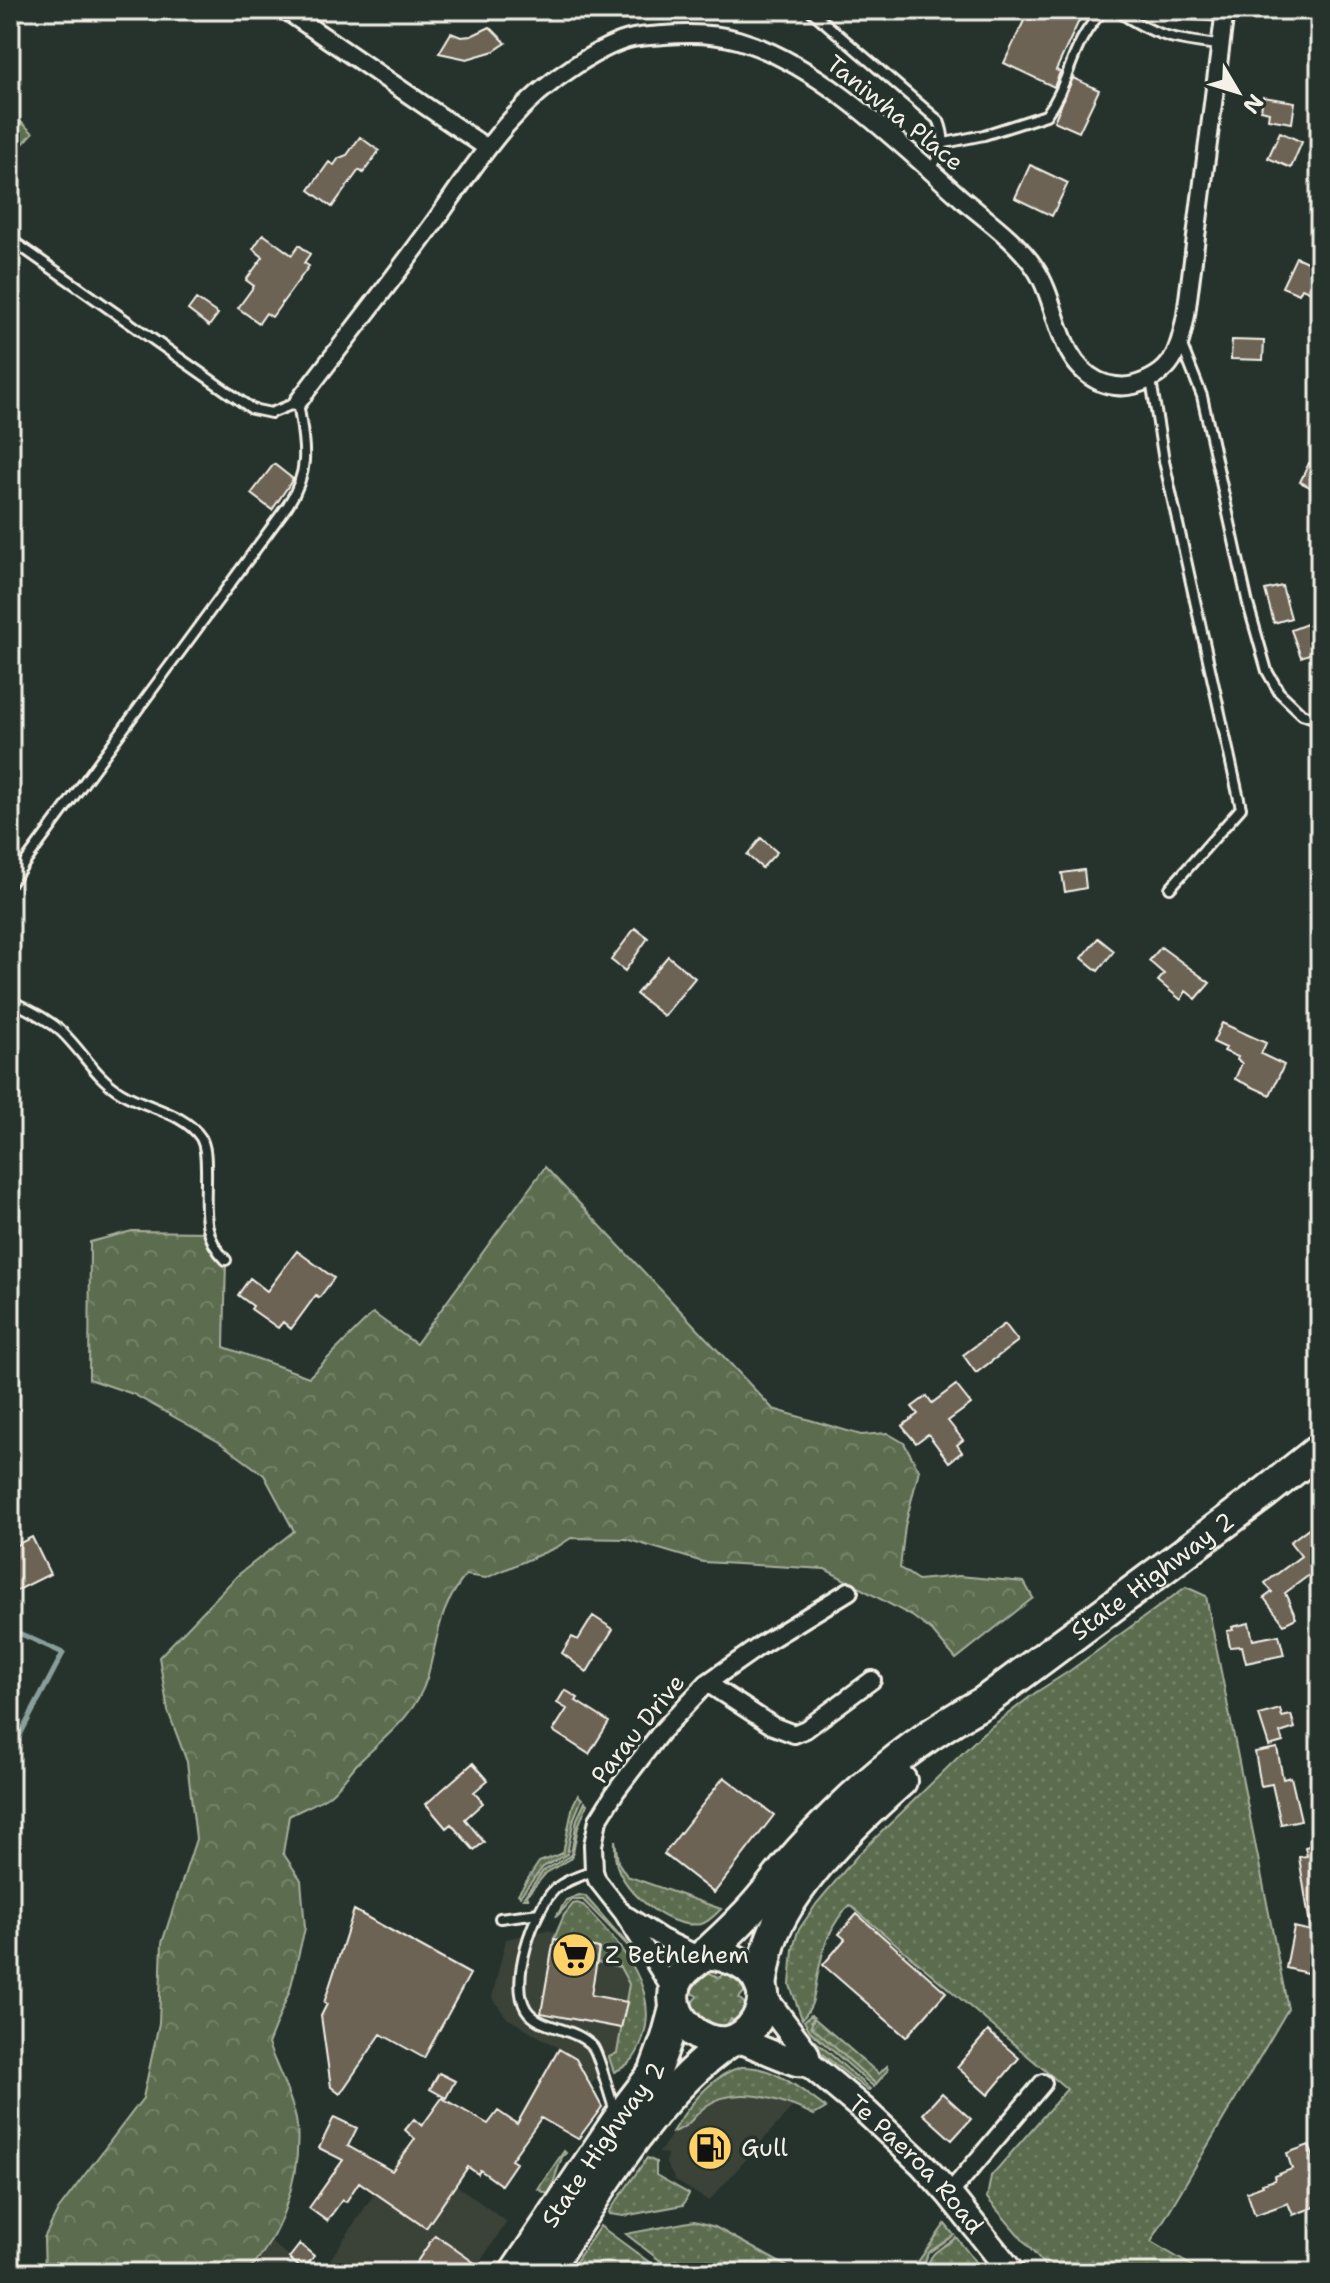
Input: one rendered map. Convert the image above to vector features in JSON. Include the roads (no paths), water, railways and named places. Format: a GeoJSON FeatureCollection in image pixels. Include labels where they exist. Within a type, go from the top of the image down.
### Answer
{"type":"FeatureCollection","features":[{"type":"Feature","properties":{"kind":"highway","name":"State Highway 2"},"geometry":{"type":"LineString","coordinates":[[703,1955],[747,1915],[799,1852],[843,1806],[930,1734],[984,1702],[1320,1449]]}},
{"type":"Feature","properties":{"kind":"highway","name":"State Highway 2"},"geometry":{"type":"LineString","coordinates":[[762,1991],[773,1933],[811,1874],[873,1808],[953,1735],[984,1702]]}},
{"type":"Feature","properties":{"kind":"highway"},"geometry":{"type":"LineString","coordinates":[[703,1955],[733,1959],[753,1974],[762,1991],[756,2021],[733,2041],[717,2042],[695,2033],[679,2018],[674,2001],[677,1981],[703,1955]]}},
{"type":"Feature","properties":{"kind":"highway","name":"State Highway 2"},"geometry":{"type":"LineString","coordinates":[[515,2273],[618,2120],[654,2073],[674,2001]]}},
{"type":"Feature","properties":{"kind":"highway","name":"State Highway 2"},"geometry":{"type":"LineString","coordinates":[[544,2273],[645,2126],[695,2068],[733,2041]]}},
{"type":"Feature","properties":{"kind":"street"},"geometry":{"type":"LineString","coordinates":[[285,10],[487,148]]}},
{"type":"Feature","properties":{"kind":"street"},"geometry":{"type":"LineString","coordinates":[[1151,380],[1172,361],[1181,343],[1224,13]]}},
{"type":"Feature","properties":{"kind":"street","name":"Taniwha Place"},"geometry":{"type":"LineString","coordinates":[[298,402],[522,105],[551,81],[595,53],[630,39],[707,33],[765,50],[819,78],[1009,240],[1035,268],[1046,288],[1069,351],[1082,370],[1098,381],[1111,385],[1127,387],[1151,380]]}},
{"type":"Feature","properties":{"kind":"street","name":"Parau Drive"},"geometry":{"type":"LineString","coordinates":[[594,1871],[594,1832],[604,1809],[661,1732],[707,1683],[761,1645],[849,1591]]}},
{"type":"Feature","properties":{"kind":"street"},"geometry":{"type":"LineString","coordinates":[[707,1683],[773,1726],[794,1734],[806,1729],[872,1680]]}},
{"type":"Feature","properties":{"kind":"street"},"geometry":{"type":"LineString","coordinates":[[594,1871],[600,1887],[623,1913],[674,2001]]}},
{"type":"Feature","properties":{"kind":"street"},"geometry":{"type":"LineString","coordinates":[[623,1913],[662,1938],[703,1955]]}},
{"type":"Feature","properties":{"kind":"street","name":"Te Paeroa Road"},"geometry":{"type":"LineString","coordinates":[[762,1991],[806,2053],[809,2064],[894,2137],[949,2194],[1012,2273]]}},
{"type":"Feature","properties":{"kind":"street","name":"Te Paeroa Road"},"geometry":{"type":"LineString","coordinates":[[733,2041],[796,2063],[809,2064]]}},
{"type":"Feature","properties":{"kind":"street"},"geometry":{"type":"LineString","coordinates":[[949,2194],[1043,2083]]}},
{"type":"Feature","properties":{"kind":"lane"},"geometry":{"type":"LineString","coordinates":[[810,10],[939,121],[945,143],[939,158],[929,170]]}},
{"type":"Feature","properties":{"kind":"lane"},"geometry":{"type":"LineString","coordinates":[[945,143],[984,135],[1046,115],[1063,84],[1076,47],[1104,10]]}},
{"type":"Feature","properties":{"kind":"lane"},"geometry":{"type":"LineString","coordinates":[[1116,10],[1150,32],[1184,41],[1219,45]]}},
{"type":"Feature","properties":{"kind":"lane"},"geometry":{"type":"LineString","coordinates":[[1177,13],[1224,13]]}},
{"type":"Feature","properties":{"kind":"lane"},"geometry":{"type":"LineString","coordinates":[[10,239],[252,409],[271,413],[298,402],[306,450],[297,492],[10,883]]}},
{"type":"Feature","properties":{"kind":"lane"},"geometry":{"type":"LineString","coordinates":[[1181,343],[1202,396],[1248,604],[1267,671],[1279,692],[1302,714],[1320,720]]}},
{"type":"Feature","properties":{"kind":"lane"},"geometry":{"type":"LineString","coordinates":[[1151,380],[1164,461],[1241,808],[1170,888]]}},
{"type":"Feature","properties":{"kind":"lane"},"geometry":{"type":"LineString","coordinates":[[10,1000],[46,1019],[62,1032],[113,1088],[170,1114],[201,1138],[206,1152],[208,1232],[214,1248],[226,1260]]}},
{"type":"Feature","properties":{"kind":"lane"},"geometry":{"type":"LineString","coordinates":[[594,1871],[562,1884],[545,1900],[523,1962],[521,2001],[536,2020],[575,2032],[596,2050],[618,2120]]}},
{"type":"Feature","properties":{"kind":"lane"},"geometry":{"type":"LineString","coordinates":[[500,1918],[539,1913]]}},
{"type":"Feature","properties":{"kind":"waterway"},"geometry":{"type":"LineString","coordinates":[[10,1629],[63,1653],[10,1754]]}},
{"type":"Feature","properties":{"kind":"place","name":"Z Bethlehem"},"geometry":{"type":"Point","coordinates":[574,1955]}},
{"type":"Feature","properties":{"kind":"place","name":"Gull"},"geometry":{"type":"Point","coordinates":[710,2148]}}]}
